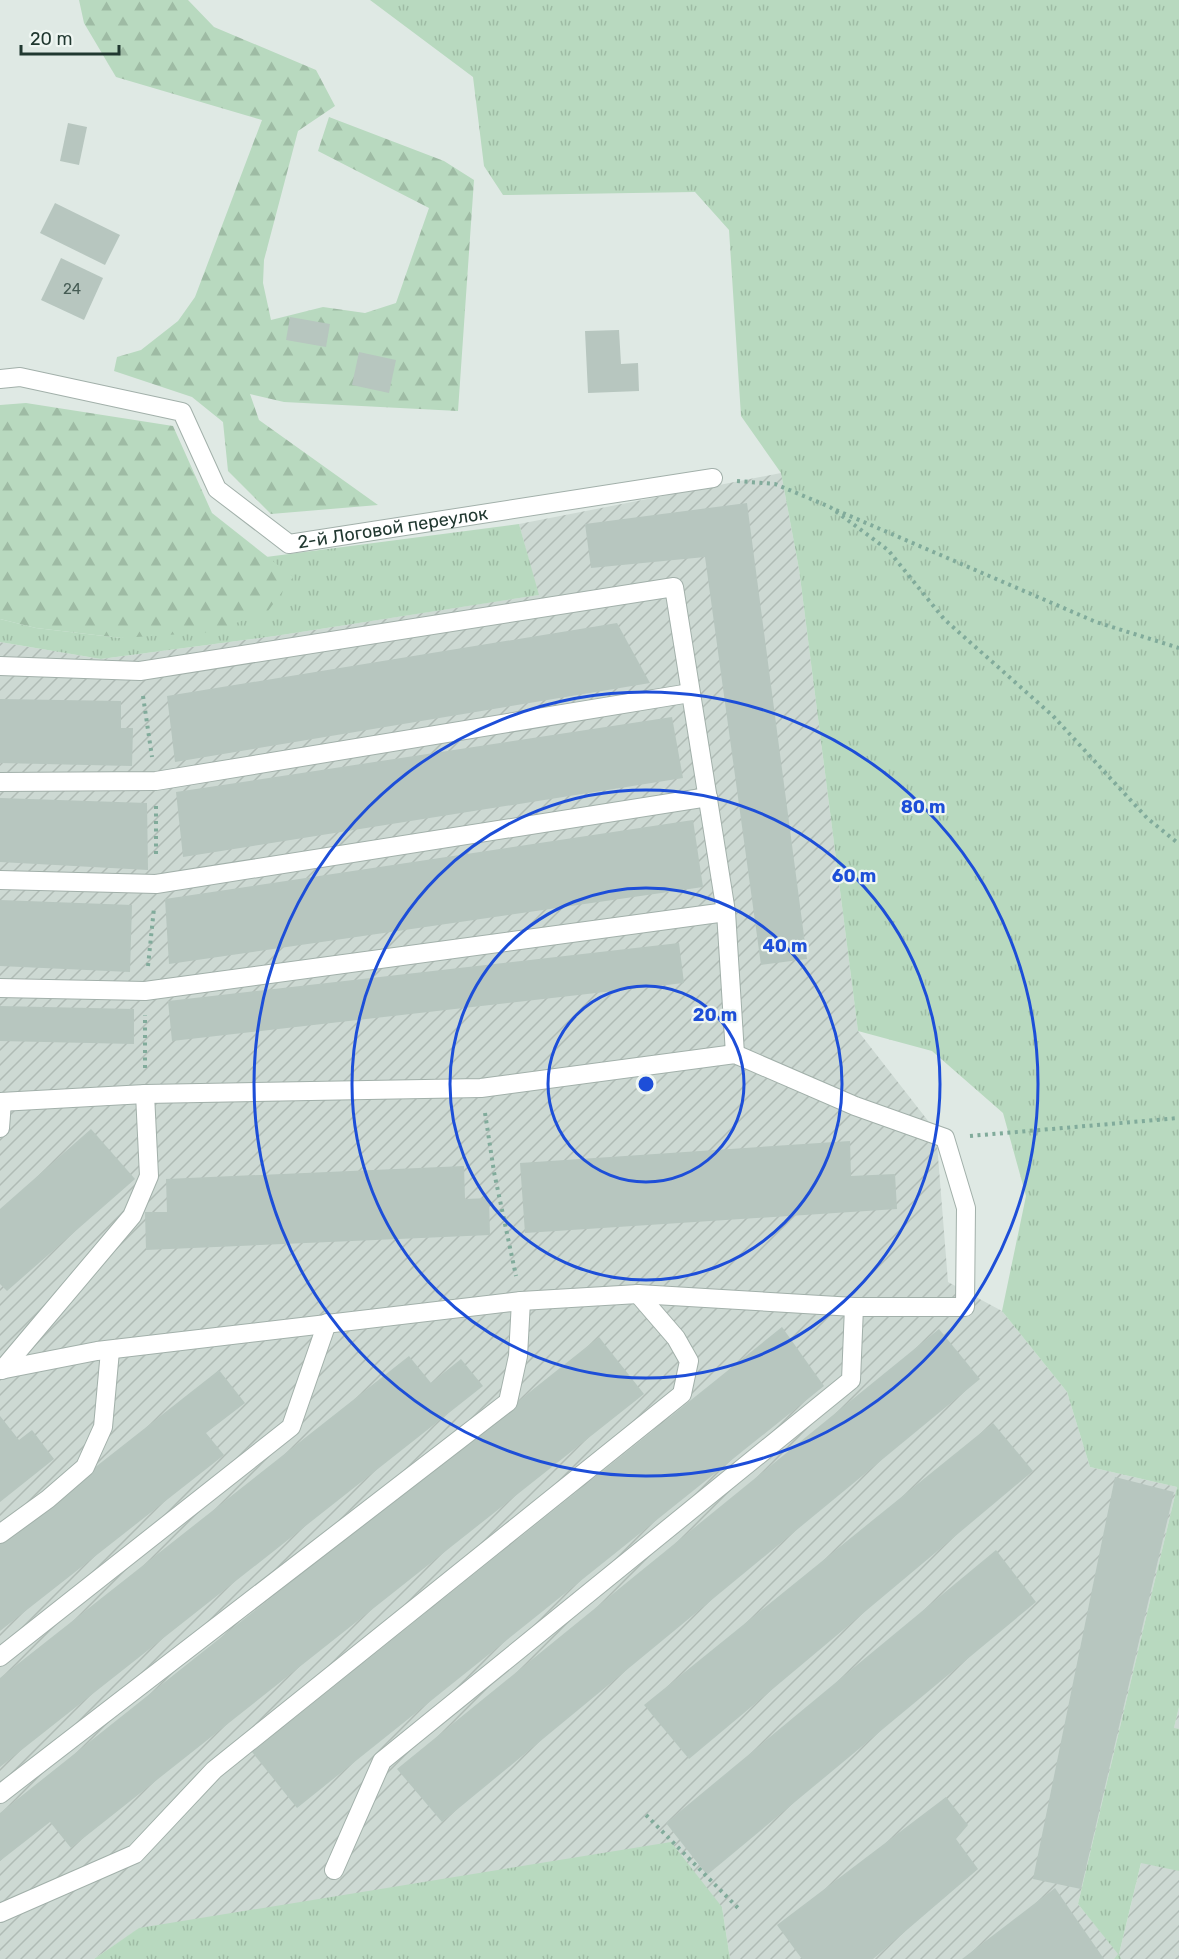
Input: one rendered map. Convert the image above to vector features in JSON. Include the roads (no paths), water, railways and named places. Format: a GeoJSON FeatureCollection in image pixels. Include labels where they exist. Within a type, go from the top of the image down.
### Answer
{"type":"FeatureCollection","features":[{"type":"Feature","properties":{"kind":"street","name":"2-й Логовой переулок"},"geometry":{"type":"LineString","coordinates":[[0,378],[20,377],[182,411],[217,489],[289,544],[712,478]]}},
{"type":"Feature","properties":{"kind":"street"},"geometry":{"type":"LineString","coordinates":[[0,666],[140,671],[674,587],[726,912],[735,1054]]}},
{"type":"Feature","properties":{"kind":"street"},"geometry":{"type":"LineString","coordinates":[[0,782],[156,781],[690,693]]}},
{"type":"Feature","properties":{"kind":"street"},"geometry":{"type":"LineString","coordinates":[[0,880],[156,884],[708,797]]}},
{"type":"Feature","properties":{"kind":"street"},"geometry":{"type":"LineString","coordinates":[[0,988],[146,991],[726,912]]}},
{"type":"Feature","properties":{"kind":"street"},"geometry":{"type":"LineString","coordinates":[[0,1128],[1,1102],[145,1094],[481,1088],[735,1054],[855,1106],[945,1138],[966,1208],[965,1307],[854,1307],[638,1294],[521,1301],[97,1351],[1,1370]]}},
{"type":"Feature","properties":{"kind":"street"},"geometry":{"type":"LineString","coordinates":[[1,1370],[132,1216],[149,1176],[145,1094]]}},
{"type":"Feature","properties":{"kind":"street"},"geometry":{"type":"LineString","coordinates":[[0,1913],[135,1854],[214,1770],[682,1394],[688,1361],[676,1338],[638,1294]]}},
{"type":"Feature","properties":{"kind":"street"},"geometry":{"type":"LineString","coordinates":[[0,1794],[508,1402],[518,1356],[521,1301]]}},
{"type":"Feature","properties":{"kind":"street"},"geometry":{"type":"LineString","coordinates":[[334,1870],[382,1761],[851,1380],[854,1307]]}},
{"type":"Feature","properties":{"kind":"street"},"geometry":{"type":"LineString","coordinates":[[0,1657],[291,1426],[327,1323]]}},
{"type":"Feature","properties":{"kind":"street"},"geometry":{"type":"LineString","coordinates":[[0,1534],[48,1499],[85,1467],[104,1427],[110,1351]]}}]}
